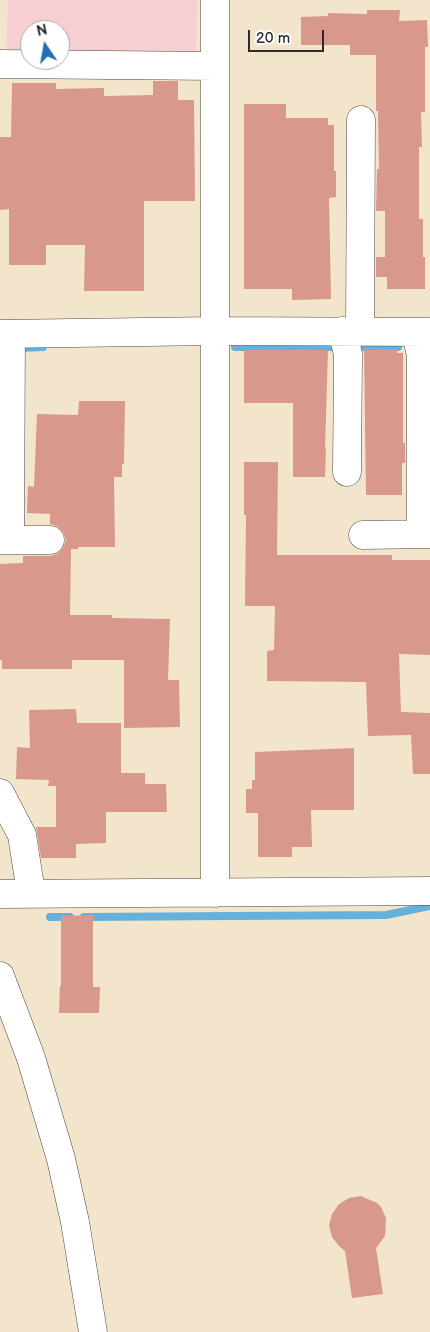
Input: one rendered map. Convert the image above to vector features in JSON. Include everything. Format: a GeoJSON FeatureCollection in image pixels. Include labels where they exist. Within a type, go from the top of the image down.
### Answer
{"type":"FeatureCollection","features":[{"type":"Feature","properties":{"kind":"street"},"geometry":{"type":"LineString","coordinates":[[215,0],[215,893]]}},
{"type":"Feature","properties":{"kind":"street"},"geometry":{"type":"LineString","coordinates":[[0,64],[215,66]]}},
{"type":"Feature","properties":{"kind":"street"},"geometry":{"type":"LineString","coordinates":[[347,472],[348,354],[351,332],[361,120]]}},
{"type":"Feature","properties":{"kind":"street"},"geometry":{"type":"LineString","coordinates":[[50,540],[5,540],[6,334],[216,331],[423,332],[421,356],[425,534],[363,535]]}},
{"type":"Feature","properties":{"kind":"street"},"geometry":{"type":"LineString","coordinates":[[0,793],[22,835],[31,893]]}},
{"type":"Feature","properties":{"kind":"street"},"geometry":{"type":"LineString","coordinates":[[0,894],[430,891]]}},
{"type":"Feature","properties":{"kind":"street"},"geometry":{"type":"LineString","coordinates":[[0,976],[31,1058],[61,1159],[75,1222],[93,1332]]}},
{"type":"Feature","properties":{"kind":"shaded area"},"geometry":{"type":"Polygon","coordinates":[[[8,0],[197,0],[196,57],[70,57],[70,20],[20,20],[20,57],[6,57],[8,0]]]}},
{"type":"Feature","properties":{"kind":"building"},"geometry":{"type":"Polygon","coordinates":[[[367,10],[400,10],[399,21],[427,20],[428,47],[425,47],[425,112],[421,112],[422,147],[419,147],[419,219],[423,219],[425,289],[387,289],[387,277],[376,277],[376,257],[385,257],[385,211],[376,211],[377,169],[379,169],[376,55],[350,55],[350,45],[301,45],[301,17],[328,16],[328,13],[367,14],[367,10]]]}},
{"type":"Feature","properties":{"kind":"building"},"geometry":{"type":"Polygon","coordinates":[[[153,81],[178,81],[178,100],[194,100],[195,201],[144,201],[144,291],[84,291],[85,245],[46,245],[46,265],[9,265],[9,209],[0,210],[0,137],[11,137],[12,83],[56,83],[56,89],[104,88],[104,96],[153,95],[153,81]]]}},
{"type":"Feature","properties":{"kind":"building"},"geometry":{"type":"Polygon","coordinates":[[[244,104],[286,104],[286,118],[328,118],[328,125],[334,125],[336,197],[329,198],[331,299],[292,300],[292,289],[244,289],[244,104]]]}},
{"type":"Feature","properties":{"kind":"building"},"geometry":{"type":"Polygon","coordinates":[[[397,349],[397,353],[403,353],[403,443],[405,443],[405,463],[402,463],[402,495],[366,495],[364,350],[397,349]]]}},
{"type":"Feature","properties":{"kind":"building"},"geometry":{"type":"Polygon","coordinates":[[[244,350],[328,350],[325,477],[293,477],[293,403],[244,403],[244,350]]]}},
{"type":"Feature","properties":{"kind":"building"},"geometry":{"type":"Polygon","coordinates":[[[79,401],[125,401],[124,464],[122,464],[122,477],[114,477],[115,547],[78,547],[78,549],[71,549],[70,615],[112,615],[112,618],[170,619],[168,680],[179,680],[180,727],[124,728],[124,660],[72,660],[72,669],[2,669],[2,660],[0,660],[0,564],[23,563],[23,556],[50,556],[57,554],[63,548],[66,540],[63,532],[57,526],[50,524],[50,514],[27,513],[28,486],[34,487],[37,414],[78,415],[79,401]]]}},
{"type":"Feature","properties":{"kind":"building"},"geometry":{"type":"Polygon","coordinates":[[[244,462],[278,462],[277,555],[392,555],[392,560],[430,560],[430,655],[399,654],[401,712],[430,713],[430,774],[413,774],[411,735],[368,736],[366,682],[267,681],[267,651],[274,650],[275,606],[245,606],[246,515],[244,515],[244,462]]]}},
{"type":"Feature","properties":{"kind":"building"},"geometry":{"type":"Polygon","coordinates":[[[76,709],[77,723],[121,723],[121,773],[145,773],[145,784],[166,784],[167,812],[106,812],[106,843],[76,844],[76,858],[41,858],[36,827],[56,827],[56,786],[48,786],[49,780],[16,779],[17,747],[30,748],[29,710],[76,709]]]}},
{"type":"Feature","properties":{"kind":"building"},"geometry":{"type":"Polygon","coordinates":[[[354,748],[354,810],[311,810],[312,847],[292,847],[292,857],[258,857],[258,813],[246,813],[246,789],[252,789],[252,780],[255,780],[255,752],[354,748]]]}},
{"type":"Feature","properties":{"kind":"building"},"geometry":{"type":"Polygon","coordinates":[[[93,915],[93,987],[100,987],[99,1013],[59,1013],[61,916],[93,915]]]}},
{"type":"Feature","properties":{"kind":"building"},"geometry":{"type":"Polygon","coordinates":[[[361,1196],[377,1203],[386,1218],[385,1236],[376,1248],[383,1294],[352,1298],[345,1251],[332,1237],[329,1225],[332,1214],[339,1204],[349,1198],[361,1196]]]}},
{"type":"Feature","properties":{"kind":"waterway"},"geometry":{"type":"LineString","coordinates":[[20,348],[43,347]]}},
{"type":"Feature","properties":{"kind":"waterway"},"geometry":{"type":"LineString","coordinates":[[235,347],[332,347]]}},
{"type":"Feature","properties":{"kind":"waterway"},"geometry":{"type":"LineString","coordinates":[[354,347],[398,347]]}},
{"type":"Feature","properties":{"kind":"waterway"},"geometry":{"type":"LineString","coordinates":[[84,917],[386,915],[430,906]]}},
{"type":"Feature","properties":{"kind":"waterway"},"geometry":{"type":"LineString","coordinates":[[50,917],[70,917]]}}]}
